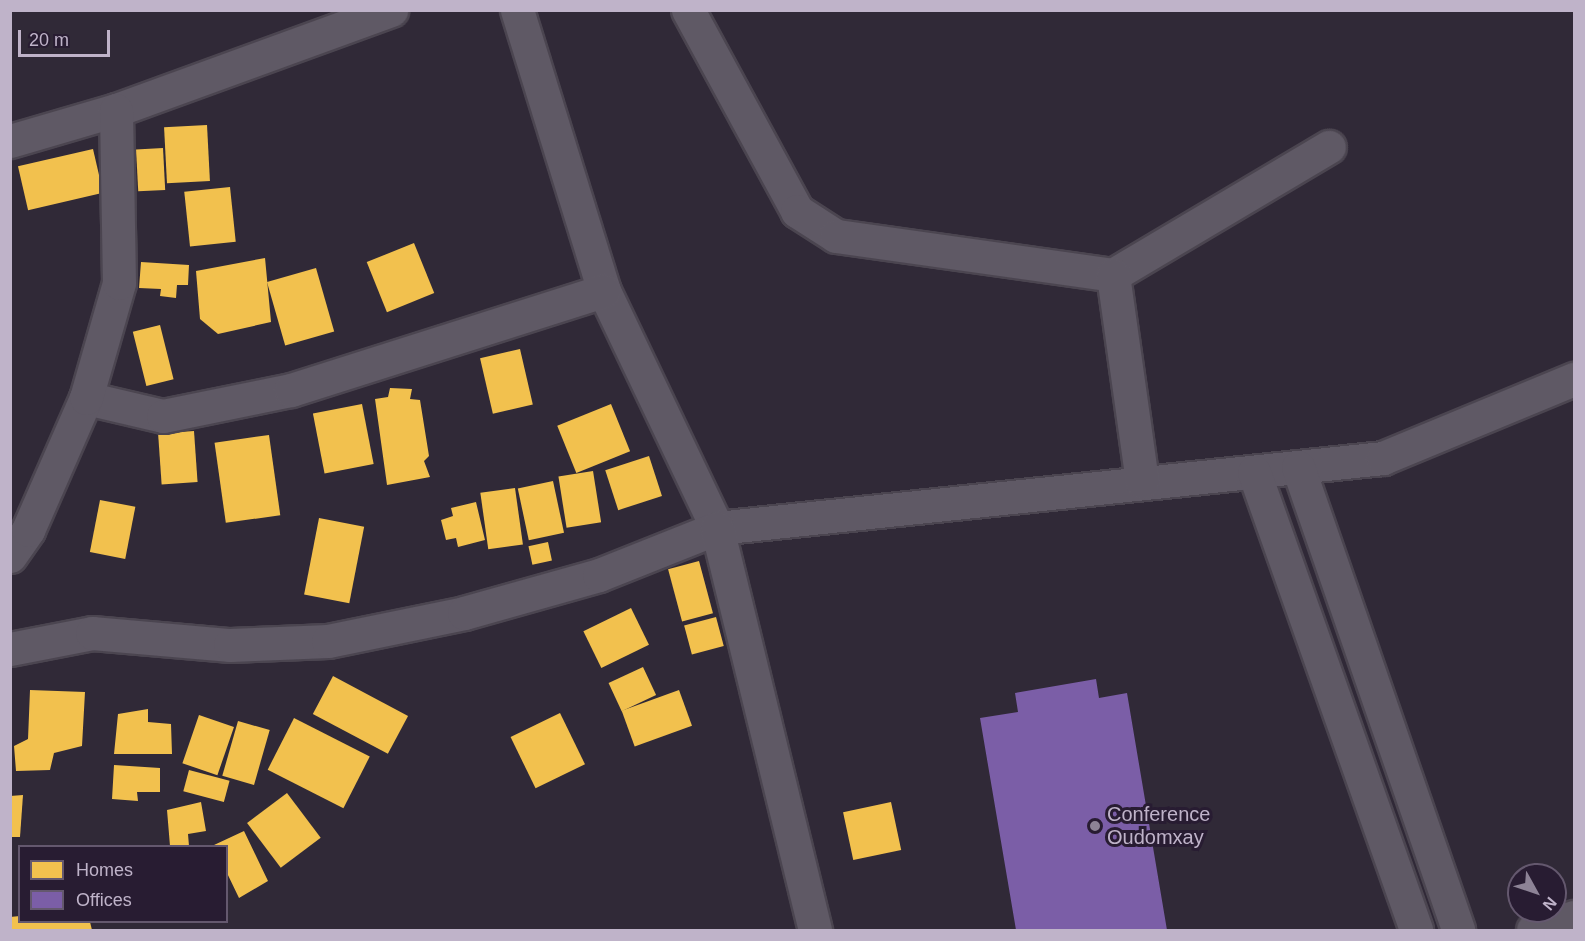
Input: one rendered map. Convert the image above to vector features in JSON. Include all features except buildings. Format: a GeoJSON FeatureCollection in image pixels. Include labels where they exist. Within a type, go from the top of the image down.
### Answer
{"type":"FeatureCollection","features":[{"type":"Feature","properties":{"kind":"street"},"geometry":{"type":"LineString","coordinates":[[10,141],[116,110],[391,10]]}},
{"type":"Feature","properties":{"kind":"street"},"geometry":{"type":"LineString","coordinates":[[517,10],[604,291],[717,528],[815,930]]}},
{"type":"Feature","properties":{"kind":"street"},"geometry":{"type":"LineString","coordinates":[[688,10],[797,211],[836,236],[1113,275],[1329,147]]}},
{"type":"Feature","properties":{"kind":"street"},"geometry":{"type":"LineString","coordinates":[[10,556],[28,530],[86,398],[118,283],[116,110]]}},
{"type":"Feature","properties":{"kind":"street"},"geometry":{"type":"LineString","coordinates":[[1113,275],[1142,482]]}},
{"type":"Feature","properties":{"kind":"street"},"geometry":{"type":"LineString","coordinates":[[86,398],[163,416],[291,390],[604,291]]}},
{"type":"Feature","properties":{"kind":"street"},"geometry":{"type":"LineString","coordinates":[[10,649],[92,633],[230,645],[328,641],[464,613],[598,576],[717,528],[1383,458],[1575,379]]}},
{"type":"Feature","properties":{"kind":"street"},"geometry":{"type":"LineString","coordinates":[[1298,467],[1458,930]]}},
{"type":"Feature","properties":{"kind":"street"},"geometry":{"type":"LineString","coordinates":[[1254,472],[1416,930]]}},
{"type":"Feature","properties":{"kind":"street"},"geometry":{"type":"LineString","coordinates":[[1533,930],[1575,917]]}},
{"type":"Feature","properties":{"kind":"place","name":"Conference Oudomxay"},"geometry":{"type":"Point","coordinates":[1095,826]}}]}
